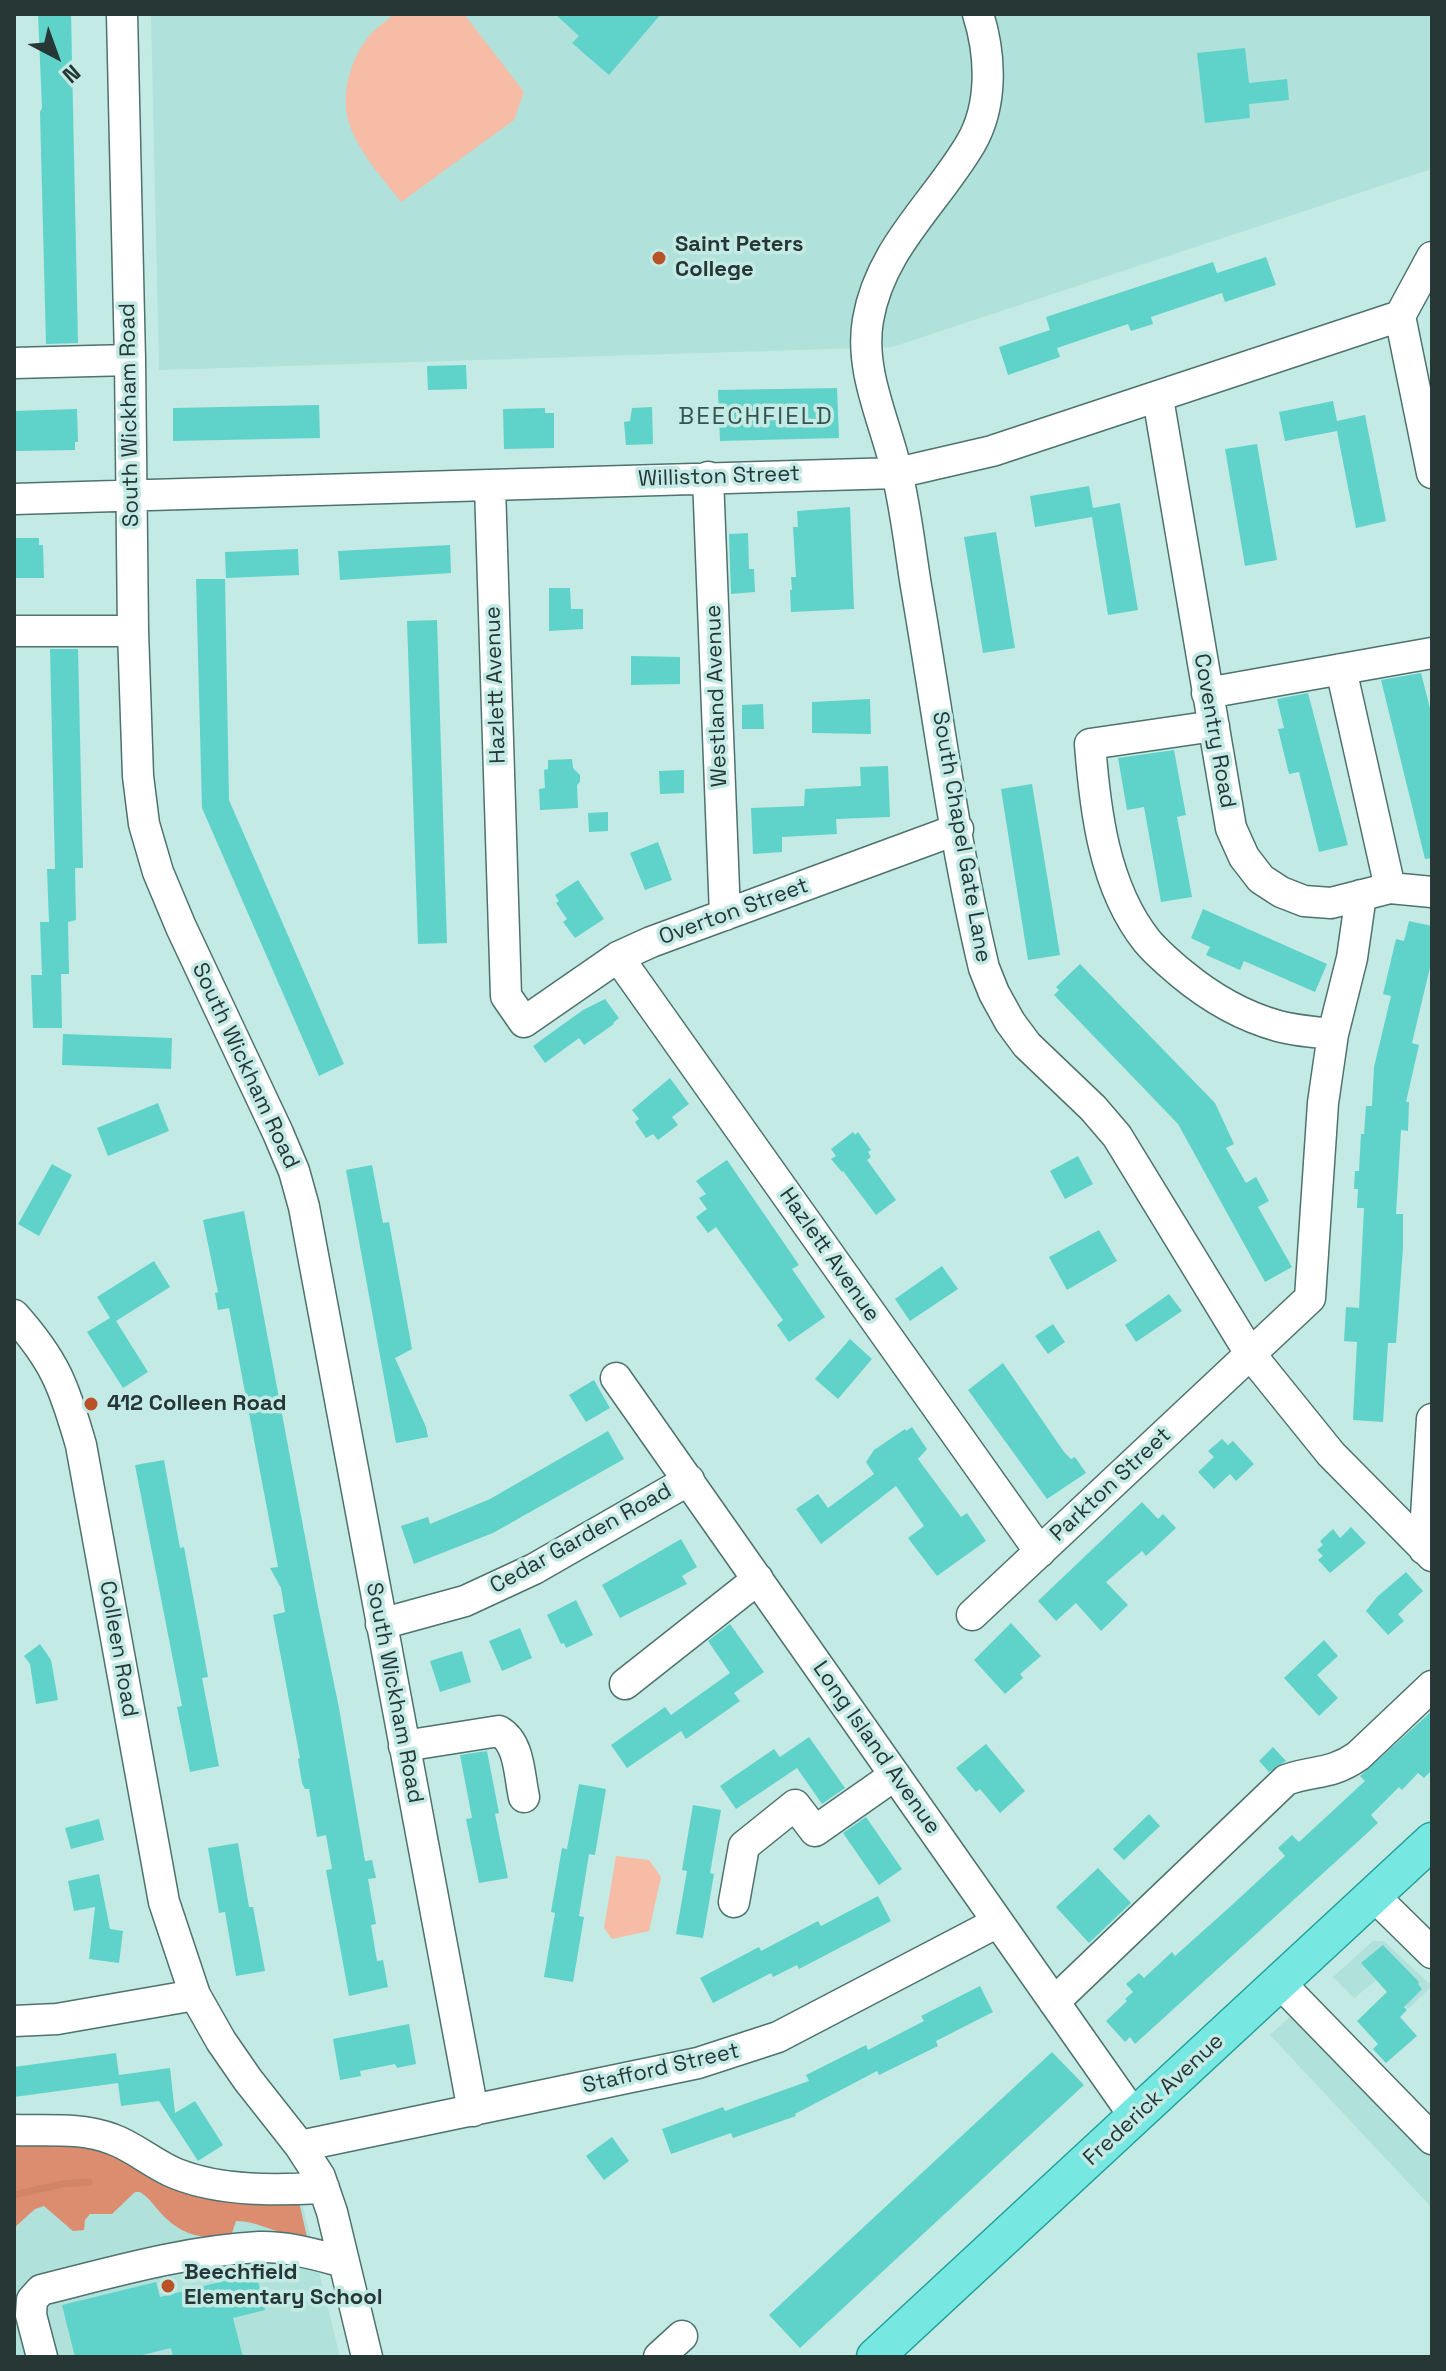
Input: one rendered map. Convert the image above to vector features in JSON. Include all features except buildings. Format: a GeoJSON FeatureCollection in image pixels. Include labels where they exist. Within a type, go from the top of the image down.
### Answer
{"type":"FeatureCollection","features":[{"type":"Feature","properties":{"kind":"main road","name":"Frederick Avenue"},"geometry":{"type":"LineString","coordinates":[[887,2353],[1432,1841]]}},
{"type":"Feature","properties":{"kind":"street","name":"South Wickham Road"},"geometry":{"type":"LineString","coordinates":[[122,14],[133,631],[138,776],[144,824],[158,872],[294,1171],[304,1207],[473,2111]]}},
{"type":"Feature","properties":{"kind":"street","name":"South Chapel Gate Lane"},"geometry":{"type":"LineString","coordinates":[[978,14],[987,56],[987,91],[982,118],[971,143],[887,263],[868,321],[867,352],[870,381],[897,473],[984,968],[1010,1022],[1027,1045],[1083,1097],[1117,1136],[1251,1355],[1331,1454],[1428,1552]]}},
{"type":"Feature","properties":{"kind":"street"},"geometry":{"type":"LineString","coordinates":[[1432,257],[1400,316],[1432,473]]}},
{"type":"Feature","properties":{"kind":"street","name":"Williston Street"},"geometry":{"type":"LineString","coordinates":[[14,499],[897,473],[992,451],[1400,316]]}},
{"type":"Feature","properties":{"kind":"street"},"geometry":{"type":"LineString","coordinates":[[14,363],[130,360]]}},
{"type":"Feature","properties":{"kind":"street","name":"Coventry Road"},"geometry":{"type":"LineString","coordinates":[[1158,398],[1231,828],[1244,857],[1261,879],[1281,892],[1304,901],[1331,903],[1376,892],[1432,892]]}},
{"type":"Feature","properties":{"kind":"street","name":"Westland Avenue"},"geometry":{"type":"LineString","coordinates":[[708,477],[725,915]]}},
{"type":"Feature","properties":{"kind":"street","name":"Hazlett Avenue"},"geometry":{"type":"LineString","coordinates":[[490,486],[506,996],[524,1022]]}},
{"type":"Feature","properties":{"kind":"street"},"geometry":{"type":"LineString","coordinates":[[14,631],[133,631]]}},
{"type":"Feature","properties":{"kind":"street"},"geometry":{"type":"LineString","coordinates":[[1207,693],[1432,653]]}},
{"type":"Feature","properties":{"kind":"street"},"geometry":{"type":"LineString","coordinates":[[1341,669],[1376,892]]}},
{"type":"Feature","properties":{"kind":"street"},"geometry":{"type":"LineString","coordinates":[[1214,726],[1090,744],[1094,799],[1114,880],[1147,941],[1203,992],[1244,1014],[1281,1027],[1333,1034]]}},
{"type":"Feature","properties":{"kind":"street","name":"Overton Street"},"geometry":{"type":"LineString","coordinates":[[524,1022],[618,957],[958,829]]}},
{"type":"Feature","properties":{"kind":"street","name":"Parkton Street"},"geometry":{"type":"LineString","coordinates":[[972,1615],[1310,1298],[1323,1103],[1333,1034],[1352,958],[1376,892]]}},
{"type":"Feature","properties":{"kind":"street","name":"Hazlett Avenue"},"geometry":{"type":"LineString","coordinates":[[618,957],[1040,1552]]}},
{"type":"Feature","properties":{"kind":"street","name":"Colleen Road"},"geometry":{"type":"LineString","coordinates":[[14,1315],[43,1348],[63,1385],[81,1445],[164,1902],[195,1995],[221,2041],[320,2177],[367,2357]]}},
{"type":"Feature","properties":{"kind":"street","name":"Long Island Avenue"},"geometry":{"type":"LineString","coordinates":[[616,1378],[1135,2117]]}},
{"type":"Feature","properties":{"kind":"street"},"geometry":{"type":"LineString","coordinates":[[1428,1552],[1432,1419]]}},
{"type":"Feature","properties":{"kind":"street","name":"Cedar Garden Road"},"geometry":{"type":"LineString","coordinates":[[381,1624],[465,1601],[534,1569],[689,1480]]}},
{"type":"Feature","properties":{"kind":"street"},"geometry":{"type":"LineString","coordinates":[[625,1684],[758,1579]]}},
{"type":"Feature","properties":{"kind":"street"},"geometry":{"type":"LineString","coordinates":[[1054,2002],[1286,1780],[1344,1766],[1432,1686]]}},
{"type":"Feature","properties":{"kind":"street"},"geometry":{"type":"LineString","coordinates":[[404,1746],[499,1731],[507,1735],[513,1744],[524,1797]]}},
{"type":"Feature","properties":{"kind":"street"},"geometry":{"type":"LineString","coordinates":[[734,1902],[744,1846],[795,1805],[815,1831],[895,1775]]}},
{"type":"Feature","properties":{"kind":"street"},"geometry":{"type":"LineString","coordinates":[[1374,1896],[1432,1953]]}},
{"type":"Feature","properties":{"kind":"street","name":"Stafford Street"},"geometry":{"type":"LineString","coordinates":[[300,2146],[698,2063],[751,2047],[778,2037],[998,1922]]}},
{"type":"Feature","properties":{"kind":"street"},"geometry":{"type":"LineString","coordinates":[[1280,1983],[1432,2139]]}},
{"type":"Feature","properties":{"kind":"street"},"geometry":{"type":"LineString","coordinates":[[14,2021],[57,2019],[195,1995]]}},
{"type":"Feature","properties":{"kind":"street"},"geometry":{"type":"LineString","coordinates":[[14,2130],[82,2131],[113,2139],[178,2174],[221,2185],[265,2190],[324,2188]]}},
{"type":"Feature","properties":{"kind":"street"},"geometry":{"type":"LineString","coordinates":[[42,2357],[31,2315],[32,2300],[41,2290],[152,2262],[260,2247],[294,2250],[344,2262]]}},
{"type":"Feature","properties":{"kind":"street"},"geometry":{"type":"LineString","coordinates":[[659,2357],[682,2336]]}},
{"type":"Feature","properties":{"kind":"shaded area","name":"Saint Peters College"},"geometry":{"type":"Polygon","coordinates":[[[151,14],[1432,14],[1432,169],[892,347],[159,370],[151,14]]]}},
{"type":"Feature","properties":{"kind":"shaded area"},"geometry":{"type":"Polygon","coordinates":[[[394,14],[464,14],[524,92],[514,120],[401,202],[361,149],[351,129],[346,105],[348,80],[356,56],[370,35],[394,14]]]}},
{"type":"Feature","properties":{"kind":"shaded area"},"geometry":{"type":"Polygon","coordinates":[[[616,1856],[649,1860],[661,1877],[649,1931],[612,1939],[604,1928],[616,1856]]]}},
{"type":"Feature","properties":{"kind":"shaded area"},"geometry":{"type":"Polygon","coordinates":[[[1373,1941],[1384,1941],[1432,1986],[1408,2009],[1378,1979],[1354,1998],[1333,1977],[1373,1941]]]}},
{"type":"Feature","properties":{"kind":"shaded area"},"geometry":{"type":"Polygon","coordinates":[[[1307,2001],[1421,2118],[1432,2109],[1432,2208],[1270,2035],[1307,2001]]]}},
{"type":"Feature","properties":{"kind":"shaded area"},"geometry":{"type":"Polygon","coordinates":[[[84,2144],[99,2148],[175,2187],[202,2197],[244,2203],[299,2202],[307,2237],[296,2237],[253,2223],[236,2221],[231,2236],[192,2234],[175,2226],[140,2192],[135,2192],[112,2214],[90,2214],[85,2220],[84,2230],[73,2231],[44,2206],[35,2209],[14,2228],[14,2146],[84,2144]]]}},
{"type":"Feature","properties":{"kind":"shaded area","name":"Beechfield Elementary School"},"geometry":{"type":"Polygon","coordinates":[[[137,2177],[215,2215],[302,2203],[340,2357],[14,2357],[14,2209],[137,2177]]]}},
{"type":"Feature","properties":{"kind":"waterway"},"geometry":{"type":"LineString","coordinates":[[14,2195],[62,2184],[89,2182]]}},
{"type":"Feature","properties":{"kind":"place","name":"Saint Peters College"},"geometry":{"type":"Point","coordinates":[659,258]}},
{"type":"Feature","properties":{"kind":"place","name":"412 Colleen Road"},"geometry":{"type":"Point","coordinates":[91,1404]}},
{"type":"Feature","properties":{"kind":"place","name":"Beechfield Elementary School"},"geometry":{"type":"Point","coordinates":[168,2286]}},
{"type":"Feature","properties":{"kind":"district","name":"BEECHFIELD"},"geometry":{"type":"Point","coordinates":[756,417]}}]}
